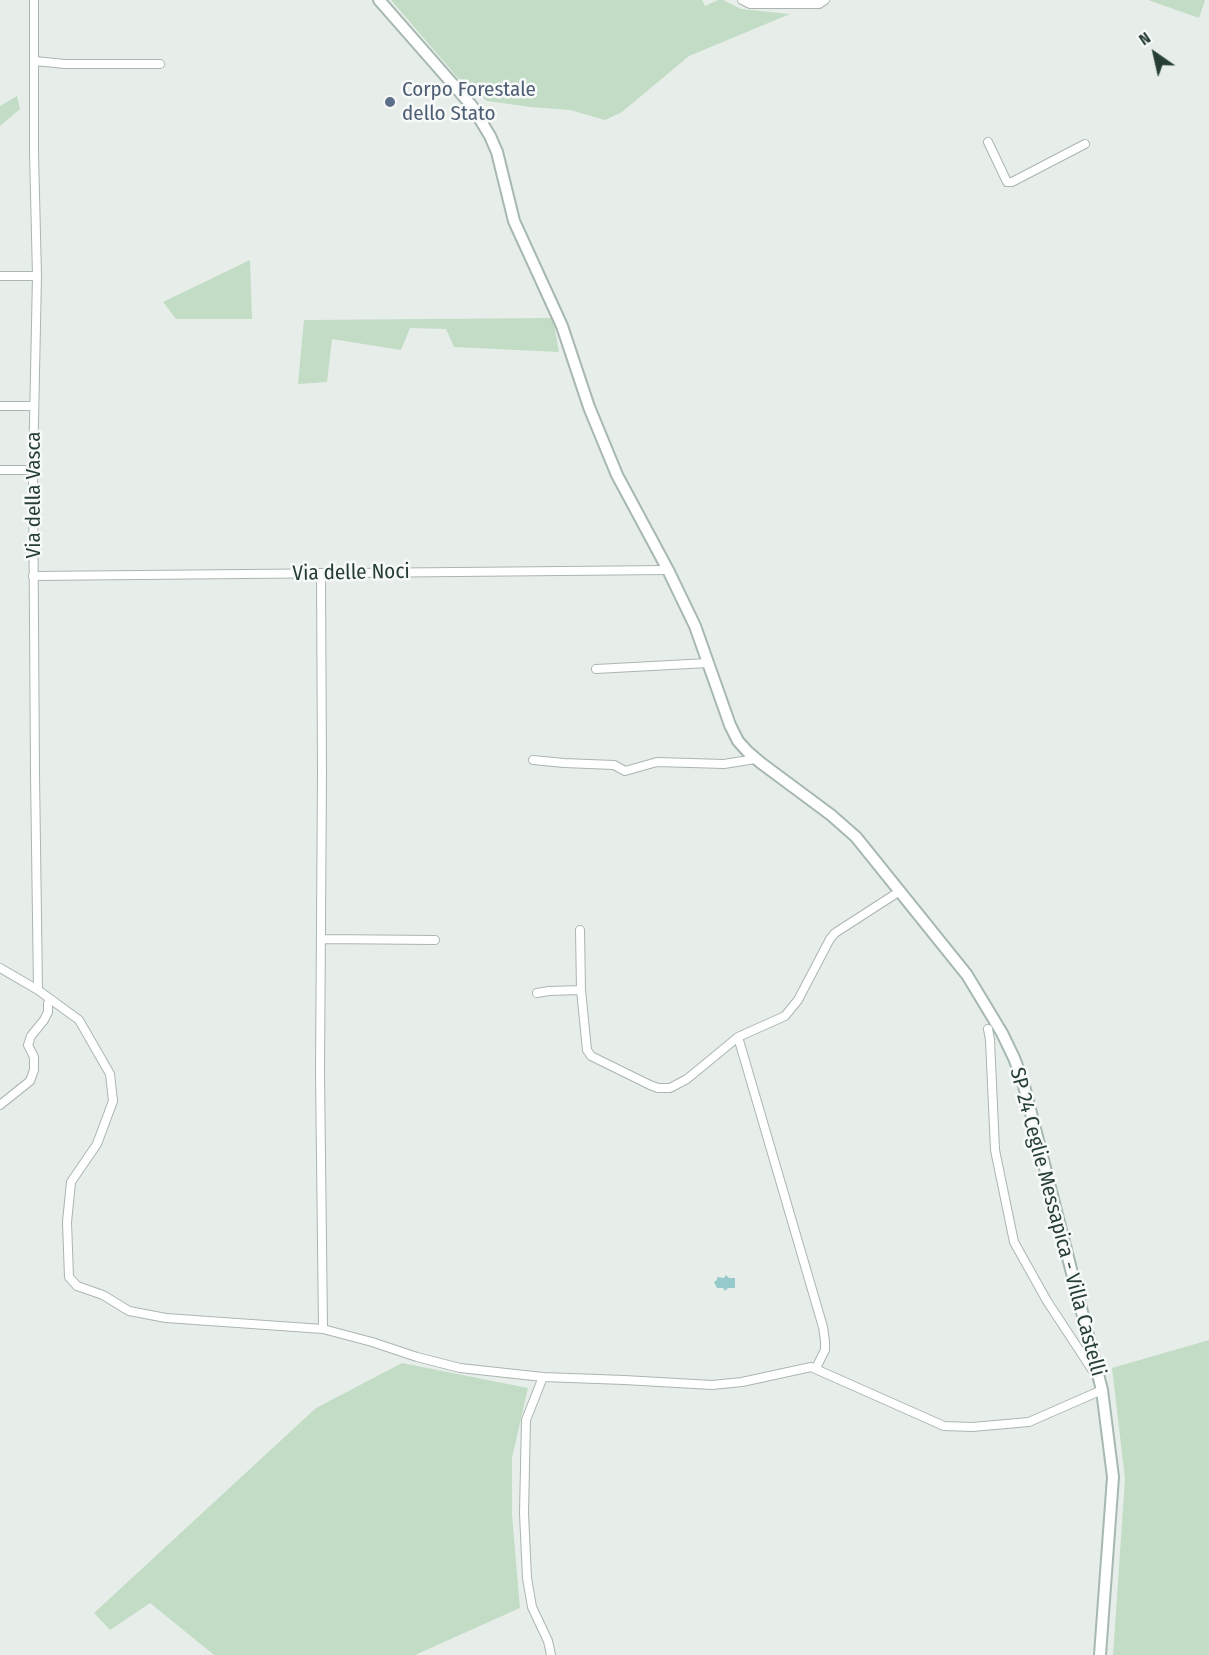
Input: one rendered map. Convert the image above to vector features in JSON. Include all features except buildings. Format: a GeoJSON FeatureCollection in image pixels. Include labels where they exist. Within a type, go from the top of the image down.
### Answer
{"type":"FeatureCollection","features":[{"type":"Feature","properties":{"kind":"main road","name":"SP 24 Ceglie Messapica - Villa Castelli"},"geometry":{"type":"LineString","coordinates":[[379,0],[482,120],[497,152],[514,221],[562,326],[589,407],[613,465],[695,626],[730,725],[738,741],[755,759],[840,822],[856,837],[967,975],[1002,1033],[1023,1082],[1101,1385],[1113,1477],[1100,1655]]}},
{"type":"Feature","properties":{"kind":"street","name":"Via della Vasca"},"geometry":{"type":"LineString","coordinates":[[34,0],[37,276],[33,576],[38,990]]}},
{"type":"Feature","properties":{"kind":"street"},"geometry":{"type":"LineString","coordinates":[[742,0],[750,4],[819,4],[825,0]]}},
{"type":"Feature","properties":{"kind":"street"},"geometry":{"type":"LineString","coordinates":[[35,61],[65,64],[160,64]]}},
{"type":"Feature","properties":{"kind":"street"},"geometry":{"type":"LineString","coordinates":[[988,142],[1007,182],[1012,182],[1085,144]]}},
{"type":"Feature","properties":{"kind":"street"},"geometry":{"type":"LineString","coordinates":[[0,276],[37,276]]}},
{"type":"Feature","properties":{"kind":"street"},"geometry":{"type":"LineString","coordinates":[[0,406],[34,406]]}},
{"type":"Feature","properties":{"kind":"street"},"geometry":{"type":"LineString","coordinates":[[0,470],[33,470]]}},
{"type":"Feature","properties":{"kind":"street","name":"Via delle Noci"},"geometry":{"type":"LineString","coordinates":[[33,576],[668,570]]}},
{"type":"Feature","properties":{"kind":"street"},"geometry":{"type":"LineString","coordinates":[[321,573],[322,1329]]}},
{"type":"Feature","properties":{"kind":"street"},"geometry":{"type":"LineString","coordinates":[[596,669],[708,663]]}},
{"type":"Feature","properties":{"kind":"street"},"geometry":{"type":"LineString","coordinates":[[532,760],[564,764],[608,764],[625,771],[657,762],[724,764],[755,759]]}},
{"type":"Feature","properties":{"kind":"street"},"geometry":{"type":"LineString","coordinates":[[580,930],[581,990],[586,1050],[591,1056],[658,1088],[669,1088],[687,1079],[738,1037],[785,1016],[798,1000],[835,933],[900,891]]}},
{"type":"Feature","properties":{"kind":"street"},"geometry":{"type":"LineString","coordinates":[[321,939],[435,940]]}},
{"type":"Feature","properties":{"kind":"street"},"geometry":{"type":"LineString","coordinates":[[0,968],[38,990],[79,1020],[110,1074],[113,1101],[97,1144],[71,1182],[67,1222],[69,1277],[77,1286],[103,1295],[129,1311],[166,1318],[322,1329],[460,1368],[543,1377],[712,1386],[811,1367],[944,1426],[972,1427],[1029,1422],[1101,1385],[1047,1301],[1014,1242],[995,1150],[988,1029]]}},
{"type":"Feature","properties":{"kind":"street"},"geometry":{"type":"LineString","coordinates":[[537,993],[581,990]]}},
{"type":"Feature","properties":{"kind":"street"},"geometry":{"type":"LineString","coordinates":[[0,1105],[30,1081],[34,1070],[34,1057],[28,1045],[31,1036],[44,1020],[48,1012],[48,1003],[52,1000]]}},
{"type":"Feature","properties":{"kind":"street"},"geometry":{"type":"LineString","coordinates":[[990,1040],[1002,1033]]}},
{"type":"Feature","properties":{"kind":"street"},"geometry":{"type":"LineString","coordinates":[[738,1037],[823,1327],[825,1350],[816,1368]]}},
{"type":"Feature","properties":{"kind":"street"},"geometry":{"type":"LineString","coordinates":[[543,1377],[526,1420],[524,1513],[526,1578],[532,1607],[548,1641],[551,1655]]}},
{"type":"Feature","properties":{"kind":"green space"},"geometry":{"type":"Polygon","coordinates":[[[391,0],[702,0],[705,6],[723,0],[741,9],[790,14],[689,56],[622,112],[605,120],[570,110],[487,101],[457,77],[391,0]]]}},
{"type":"Feature","properties":{"kind":"green space"},"geometry":{"type":"Polygon","coordinates":[[[1148,0],[1205,0],[1199,18],[1148,0]]]}},
{"type":"Feature","properties":{"kind":"green space"},"geometry":{"type":"Polygon","coordinates":[[[17,96],[20,109],[0,126],[0,106],[17,96]]]}},
{"type":"Feature","properties":{"kind":"green space"},"geometry":{"type":"Polygon","coordinates":[[[250,260],[252,319],[176,319],[163,302],[250,260]]]}},
{"type":"Feature","properties":{"kind":"green space"},"geometry":{"type":"Polygon","coordinates":[[[553,318],[559,352],[454,347],[446,329],[410,328],[401,350],[332,339],[327,382],[298,384],[304,320],[553,318]]]}},
{"type":"Feature","properties":{"kind":"green space"},"geometry":{"type":"Polygon","coordinates":[[[1209,1340],[1209,1655],[1113,1655],[1125,1479],[1112,1368],[1209,1340]]]}},
{"type":"Feature","properties":{"kind":"green space"},"geometry":{"type":"Polygon","coordinates":[[[402,1363],[528,1388],[512,1458],[512,1515],[520,1608],[415,1655],[214,1655],[150,1603],[110,1630],[94,1613],[316,1408],[402,1363]]]}},
{"type":"Feature","properties":{"kind":"water"},"geometry":{"type":"Polygon","coordinates":[[[726,1275],[729,1278],[735,1278],[735,1288],[728,1288],[725,1291],[723,1288],[717,1288],[714,1282],[717,1277],[724,1278],[726,1275]]]}},
{"type":"Feature","properties":{"kind":"place","name":"Corpo Forestale dello Stato"},"geometry":{"type":"Point","coordinates":[390,102]}}]}
